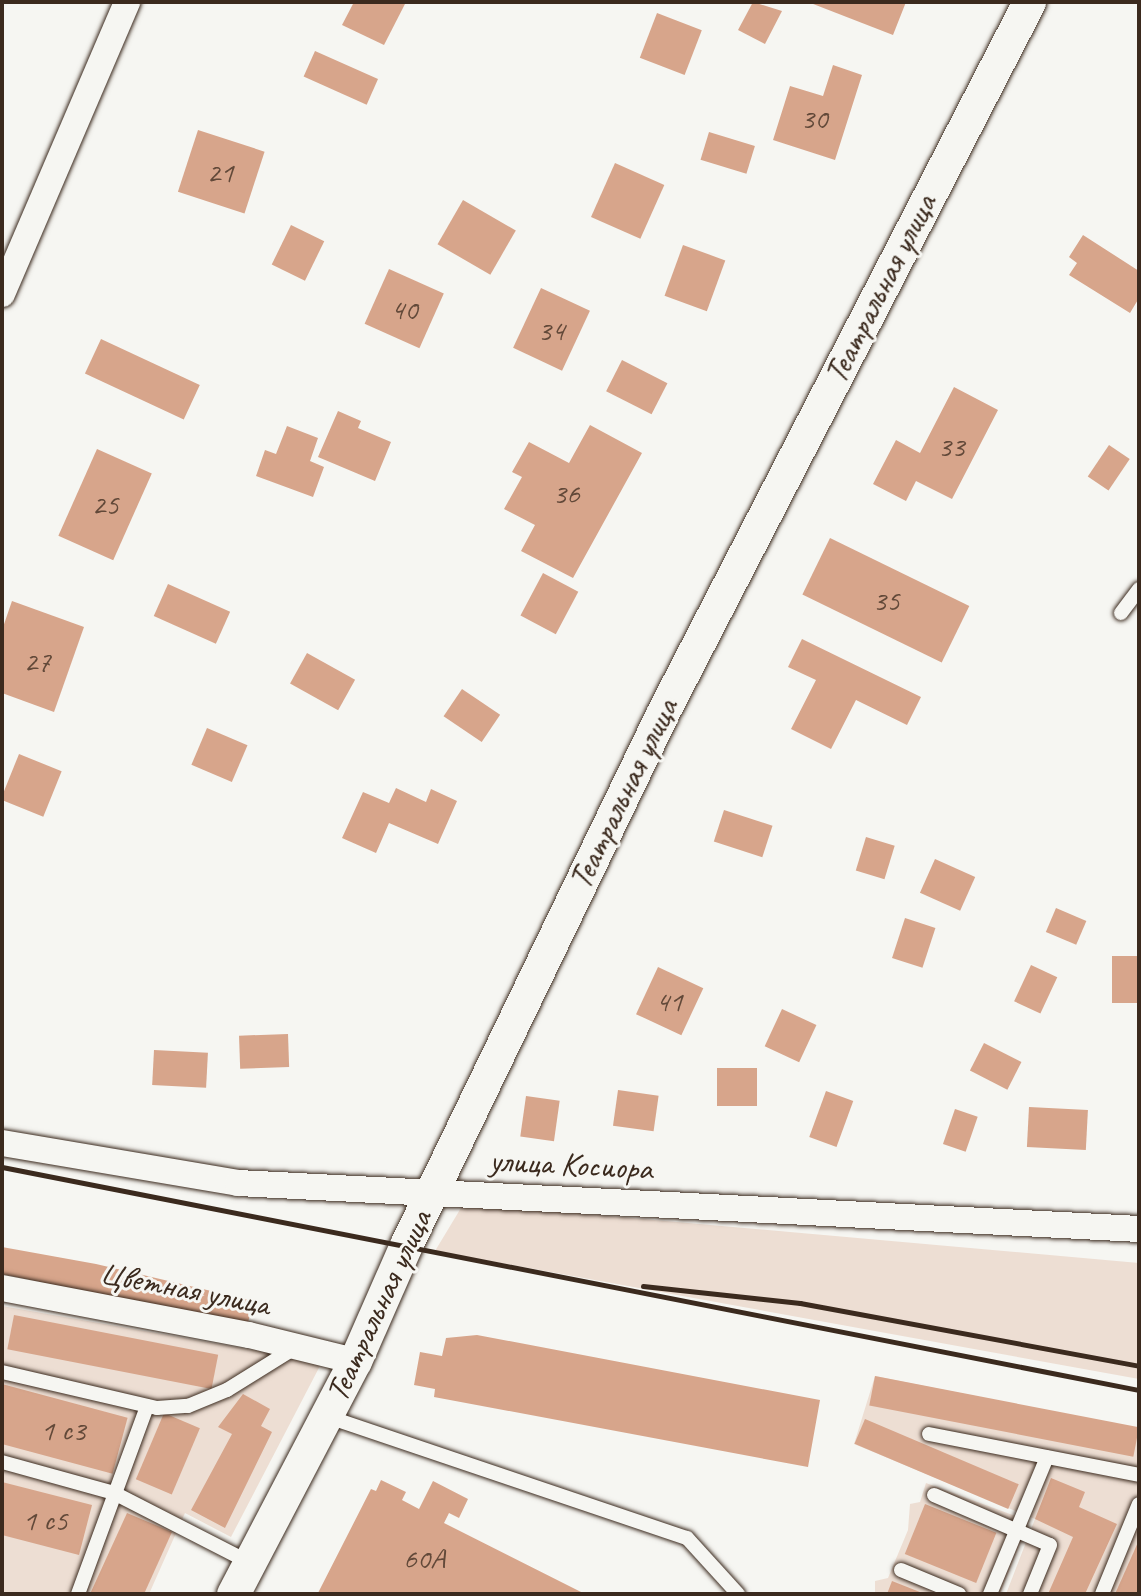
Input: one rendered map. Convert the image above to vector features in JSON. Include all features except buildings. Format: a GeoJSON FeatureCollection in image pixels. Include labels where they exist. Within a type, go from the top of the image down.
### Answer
{"type":"FeatureCollection","features":[{"type":"Feature","properties":{"kind":"street"},"geometry":{"type":"LineString","coordinates":[[2,294],[11,244],[127,2]]}},
{"type":"Feature","properties":{"kind":"street","name":"Театральная улица"},"geometry":{"type":"LineString","coordinates":[[233,1594],[355,1361],[432,1193],[663,712],[1029,2]]}},
{"type":"Feature","properties":{"kind":"street","name":"улица Косиора"},"geometry":{"type":"LineString","coordinates":[[2,1143],[238,1183],[1139,1229]]}},
{"type":"Feature","properties":{"kind":"street","name":"Цветная улица"},"geometry":{"type":"LineString","coordinates":[[2,1288],[355,1361]]}},
{"type":"Feature","properties":{"kind":"lane"},"geometry":{"type":"LineString","coordinates":[[1121,613],[1139,589]]}},
{"type":"Feature","properties":{"kind":"lane"},"geometry":{"type":"LineString","coordinates":[[2,1372],[147,1406],[188,1406],[226,1390],[296,1347]]}},
{"type":"Feature","properties":{"kind":"lane"},"geometry":{"type":"LineString","coordinates":[[78,1594],[147,1406]]}},
{"type":"Feature","properties":{"kind":"lane"},"geometry":{"type":"LineString","coordinates":[[326,1416],[687,1538],[738,1594]]}},
{"type":"Feature","properties":{"kind":"lane"},"geometry":{"type":"LineString","coordinates":[[929,1434],[1139,1475]]}},
{"type":"Feature","properties":{"kind":"lane"},"geometry":{"type":"LineString","coordinates":[[990,1594],[1047,1457]]}},
{"type":"Feature","properties":{"kind":"lane"},"geometry":{"type":"LineString","coordinates":[[2,1462],[114,1493],[251,1563]]}},
{"type":"Feature","properties":{"kind":"lane"},"geometry":{"type":"LineString","coordinates":[[934,1495],[1051,1545],[1030,1594]]}},
{"type":"Feature","properties":{"kind":"lane"},"geometry":{"type":"LineString","coordinates":[[1102,1594],[1139,1504]]}},
{"type":"Feature","properties":{"kind":"lane"},"geometry":{"type":"LineString","coordinates":[[901,1570],[959,1594]]}},
{"type":"Feature","properties":{"kind":"shaded area"},"geometry":{"type":"Polygon","coordinates":[[[464,1203],[1139,1263],[1139,1379],[435,1251],[464,1203]]]}},
{"type":"Feature","properties":{"kind":"shaded area"},"geometry":{"type":"Polygon","coordinates":[[[2,1306],[322,1362],[231,1537],[185,1513],[149,1594],[2,1594],[2,1306]]]}},
{"type":"Feature","properties":{"kind":"shaded area"},"geometry":{"type":"Polygon","coordinates":[[[875,1376],[1139,1429],[1139,1594],[1006,1594],[1035,1519],[854,1444],[875,1376]]]}},
{"type":"Feature","properties":{"kind":"shaded area"},"geometry":{"type":"Polygon","coordinates":[[[926,1483],[1029,1521],[1000,1594],[875,1594],[875,1581],[888,1578],[908,1530],[910,1504],[920,1502],[926,1483]]]}},
{"type":"Feature","properties":{"kind":"railway"},"geometry":{"type":"LineString","coordinates":[[2,1167],[1139,1390]]}},
{"type":"Feature","properties":{"kind":"railway"},"geometry":{"type":"LineString","coordinates":[[643,1286],[800,1303],[1139,1366]]}}]}
